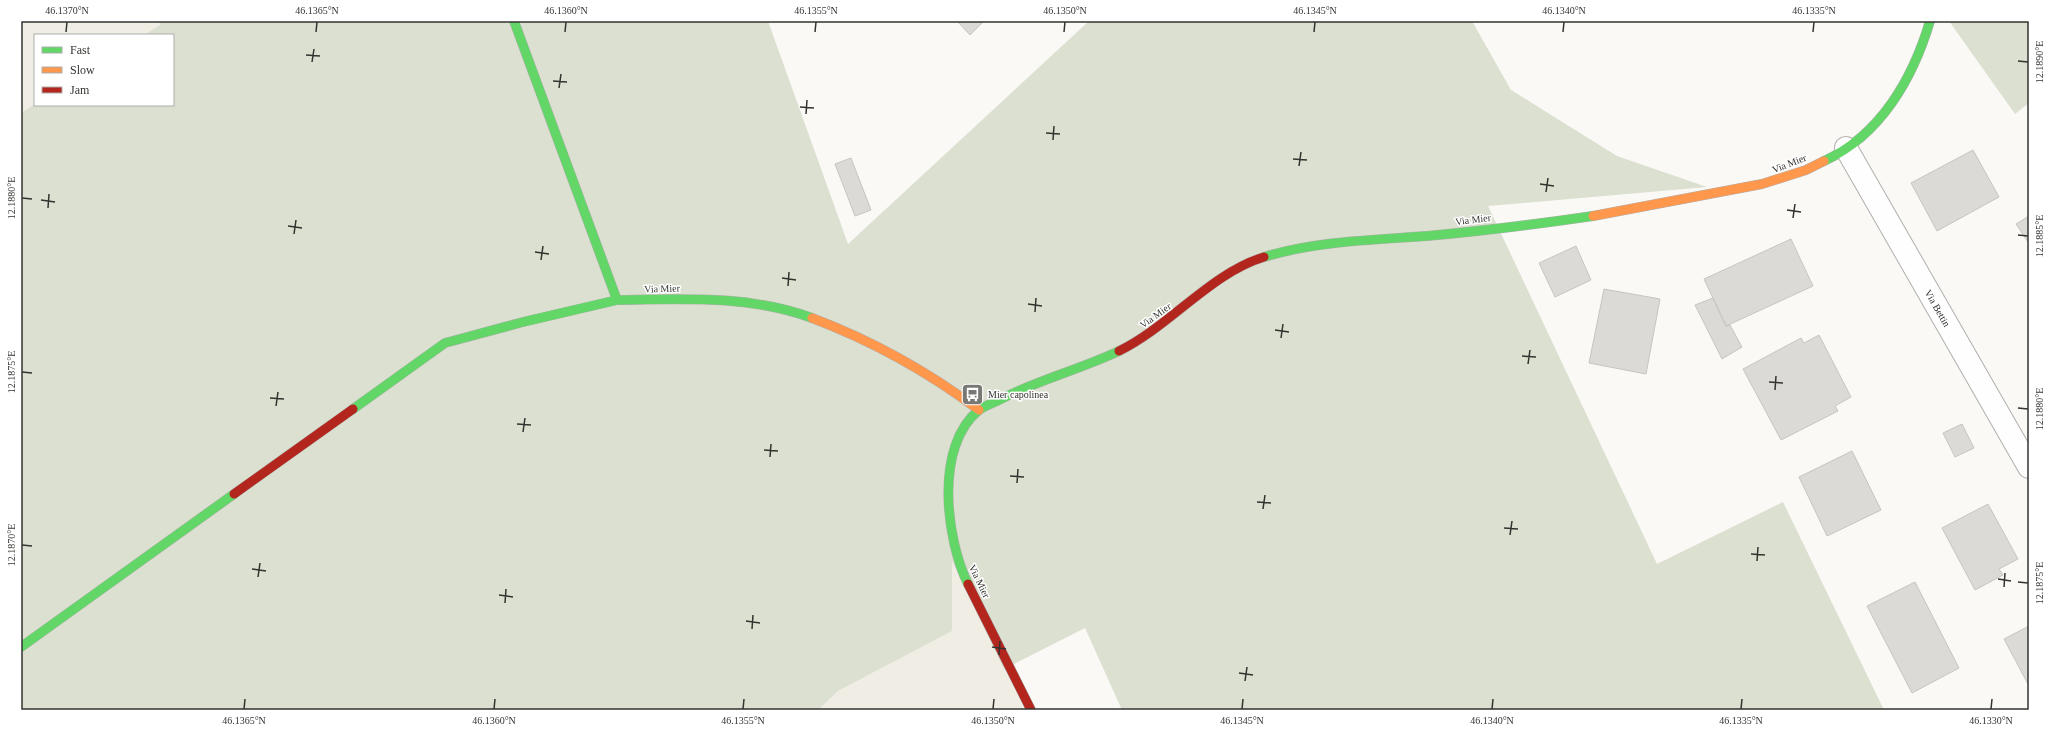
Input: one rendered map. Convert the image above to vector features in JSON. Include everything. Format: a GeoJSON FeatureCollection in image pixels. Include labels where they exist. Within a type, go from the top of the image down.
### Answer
{"type":"FeatureCollection","features":[{"type":"Feature","properties":{"kind":"street"},"geometry":{"type":"LineString","coordinates":[[514,21],[617,300]]}},
{"type":"Feature","properties":{"kind":"street","name":"Via Mier"},"geometry":{"type":"LineString","coordinates":[[1031,710],[960,565],[952,534],[948,500],[952,458],[963,431],[979,410],[1016,390],[1113,354],[1152,332],[1222,277],[1262,257],[1299,248],[1342,241],[1450,234],[1616,212],[1673,200],[1736,190],[1773,181],[1799,172],[1846,148],[1866,132],[1900,93],[1914,68],[1926,38],[1930,21]]}},
{"type":"Feature","properties":{"kind":"street","name":"Via Bettin"},"geometry":{"type":"LineString","coordinates":[[1846,148],[2029,467]]}},
{"type":"Feature","properties":{"kind":"street","name":"Via Mier"},"geometry":{"type":"LineString","coordinates":[[21,646],[444,343],[523,322],[617,300],[691,298],[752,303],[796,312],[853,334],[957,393],[979,410]]}},
{"type":"Feature","properties":{"kind":"shaded area"},"geometry":{"type":"Polygon","coordinates":[[[21,21],[158,21],[160,25],[146,34],[34,34],[34,105],[21,113],[21,21]]]}},
{"type":"Feature","properties":{"kind":"shaded area"},"geometry":{"type":"Polygon","coordinates":[[[952,559],[1025,710],[818,710],[838,691],[952,631],[952,559]]]}},
{"type":"Feature","properties":{"kind":"green space"},"geometry":{"type":"Polygon","coordinates":[[[158,21],[768,21],[848,244],[1089,21],[1472,21],[1511,90],[1617,156],[1707,187],[1488,206],[1657,564],[1783,502],[1884,710],[1122,710],[1085,628],[1004,669],[952,561],[952,631],[838,691],[818,710],[21,710],[21,113],[34,105],[34,106],[174,106],[174,34],[146,34],[160,25],[158,21]]]}},
{"type":"Feature","properties":{"kind":"green space"},"geometry":{"type":"Polygon","coordinates":[[[1949,21],[2029,21],[2029,103],[2015,114],[1949,21]]]}},
{"type":"Feature","properties":{"kind":"building"},"geometry":{"type":"Polygon","coordinates":[[[957,21],[984,21],[970,35],[957,21]]]}},
{"type":"Feature","properties":{"kind":"building"},"geometry":{"type":"Polygon","coordinates":[[[1973,150],[1999,197],[1937,231],[1911,183],[1973,150]]]}},
{"type":"Feature","properties":{"kind":"building"},"geometry":{"type":"Polygon","coordinates":[[[851,158],[871,210],[855,216],[835,164],[851,158]]]}},
{"type":"Feature","properties":{"kind":"building"},"geometry":{"type":"Polygon","coordinates":[[[2029,216],[2029,241],[2028,242],[2016,224],[2029,216]]]}},
{"type":"Feature","properties":{"kind":"building"},"geometry":{"type":"Polygon","coordinates":[[[1791,239],[1813,286],[1726,326],[1704,279],[1791,239]]]}},
{"type":"Feature","properties":{"kind":"building"},"geometry":{"type":"Polygon","coordinates":[[[1576,246],[1591,280],[1555,297],[1539,263],[1576,246]]]}},
{"type":"Feature","properties":{"kind":"building"},"geometry":{"type":"Polygon","coordinates":[[[1604,289],[1660,299],[1646,374],[1589,363],[1604,289]]]}},
{"type":"Feature","properties":{"kind":"building"},"geometry":{"type":"Polygon","coordinates":[[[1713,298],[1726,326],[1730,325],[1742,347],[1722,359],[1695,305],[1713,298]]]}},
{"type":"Feature","properties":{"kind":"building"},"geometry":{"type":"Polygon","coordinates":[[[1819,335],[1851,397],[1835,406],[1838,411],[1781,440],[1743,369],[1801,338],[1804,343],[1819,335]]]}},
{"type":"Feature","properties":{"kind":"building"},"geometry":{"type":"Polygon","coordinates":[[[1962,424],[1974,448],[1955,457],[1943,433],[1962,424]]]}},
{"type":"Feature","properties":{"kind":"building"},"geometry":{"type":"Polygon","coordinates":[[[1852,451],[1881,510],[1827,536],[1799,477],[1852,451]]]}},
{"type":"Feature","properties":{"kind":"building"},"geometry":{"type":"Polygon","coordinates":[[[1988,504],[2018,559],[1999,569],[2003,575],[1975,590],[1942,528],[1988,504]]]}},
{"type":"Feature","properties":{"kind":"building"},"geometry":{"type":"Polygon","coordinates":[[[1915,582],[1959,668],[1912,693],[1867,606],[1915,582]]]}},
{"type":"Feature","properties":{"kind":"building"},"geometry":{"type":"Polygon","coordinates":[[[2029,626],[2029,686],[2004,639],[2029,626]]]}},
{"type":"Feature","properties":{"kind":"traffic: fast"},"geometry":{"type":"LineString","coordinates":[[514,21],[617,300],[691,299],[741,302],[765,305],[812,318]]}},
{"type":"Feature","properties":{"kind":"traffic: fast"},"geometry":{"type":"LineString","coordinates":[[1824,161],[1844,150],[1862,136],[1892,103],[1914,63],[1930,21]]}},
{"type":"Feature","properties":{"kind":"traffic: fast"},"geometry":{"type":"LineString","coordinates":[[1264,257],[1325,244],[1469,232],[1593,216]]}},
{"type":"Feature","properties":{"kind":"traffic: fast"},"geometry":{"type":"LineString","coordinates":[[353,409],[445,343],[523,322],[617,300]]}},
{"type":"Feature","properties":{"kind":"traffic: fast"},"geometry":{"type":"LineString","coordinates":[[968,584],[960,565],[954,543],[948,494],[950,469],[955,446],[965,426],[979,410],[988,405],[1017,391],[1119,351]]}},
{"type":"Feature","properties":{"kind":"traffic: fast"},"geometry":{"type":"LineString","coordinates":[[21,647],[234,494]]}},
{"type":"Feature","properties":{"kind":"traffic: slow"},"geometry":{"type":"LineString","coordinates":[[1593,216],[1762,184],[1806,170],[1824,161]]}},
{"type":"Feature","properties":{"kind":"traffic: slow"},"geometry":{"type":"LineString","coordinates":[[812,318],[857,337],[899,358],[940,382],[979,410]]}},
{"type":"Feature","properties":{"kind":"traffic: jam"},"geometry":{"type":"LineString","coordinates":[[1119,351],[1156,328],[1208,287],[1226,275],[1264,257]]}},
{"type":"Feature","properties":{"kind":"traffic: jam"},"geometry":{"type":"LineString","coordinates":[[234,494],[353,409]]}},
{"type":"Feature","properties":{"kind":"traffic: jam"},"geometry":{"type":"LineString","coordinates":[[968,584],[1031,710]]}},
{"type":"Feature","properties":{"kind":"place","name":"Mier capolinea"},"geometry":{"type":"Point","coordinates":[972,394]}}]}
